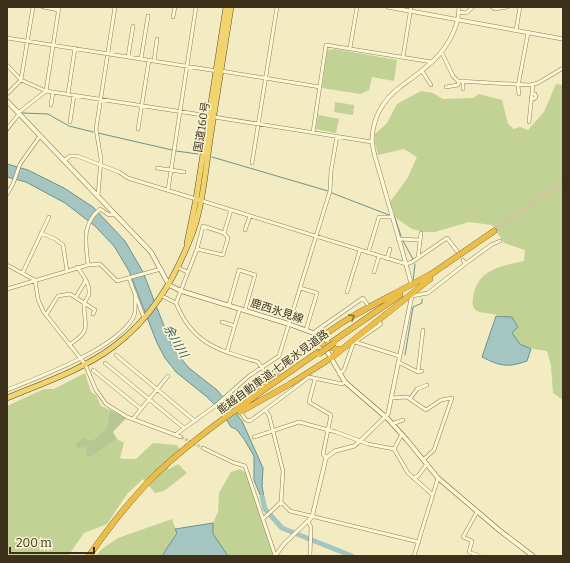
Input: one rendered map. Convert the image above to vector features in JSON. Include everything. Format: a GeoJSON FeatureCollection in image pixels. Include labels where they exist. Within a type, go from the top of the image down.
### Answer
{"type":"FeatureCollection","features":[{"type":"Feature","properties":{"kind":"highway","name":"国道160号"},"geometry":{"type":"LineString","coordinates":[[219,71],[226,7]]}},
{"type":"Feature","properties":{"kind":"highway","name":"国道160号"},"geometry":{"type":"LineString","coordinates":[[7,398],[60,377],[114,347],[144,319],[169,285],[186,248],[198,200],[211,116],[231,7]]}},
{"type":"Feature","properties":{"kind":"highway","name":"能越自動車道;七尾氷見道路"},"geometry":{"type":"LineString","coordinates":[[92,556],[127,509],[153,481],[237,409],[494,232]]}},
{"type":"Feature","properties":{"kind":"highway"},"geometry":{"type":"LineString","coordinates":[[237,409],[353,316],[430,277]]}},
{"type":"Feature","properties":{"kind":"highway"},"geometry":{"type":"LineString","coordinates":[[237,409],[290,384],[331,358],[430,277]]}},
{"type":"Feature","properties":{"kind":"highway"},"geometry":{"type":"LineString","coordinates":[[321,341],[342,349]]}},
{"type":"Feature","properties":{"kind":"highway","name":"能越自動車道;七尾氷見道路"},"geometry":{"type":"LineString","coordinates":[[89,556],[109,528],[136,495],[166,465],[202,435],[224,420]]}},
{"type":"Feature","properties":{"kind":"main road"},"geometry":{"type":"LineString","coordinates":[[7,101],[151,252],[169,285]]}},
{"type":"Feature","properties":{"kind":"main road","name":"鹿西氷見線"},"geometry":{"type":"LineString","coordinates":[[169,285],[181,291],[240,308],[313,333],[321,341],[344,382],[385,416],[424,459],[438,478],[477,512],[533,556]]}},
{"type":"Feature","properties":{"kind":"street"},"geometry":{"type":"LineString","coordinates":[[7,94],[21,80],[33,7]]}},
{"type":"Feature","properties":{"kind":"street"},"geometry":{"type":"LineString","coordinates":[[7,129],[19,113],[46,91],[59,8],[43,7]]}},
{"type":"Feature","properties":{"kind":"street"},"geometry":{"type":"LineString","coordinates":[[98,196],[100,153],[96,132],[115,7]]}},
{"type":"Feature","properties":{"kind":"street"},"geometry":{"type":"LineString","coordinates":[[173,17],[175,7]]}},
{"type":"Feature","properties":{"kind":"street"},"geometry":{"type":"LineString","coordinates":[[168,190],[196,7]]}},
{"type":"Feature","properties":{"kind":"street"},"geometry":{"type":"LineString","coordinates":[[252,163],[277,7]]}},
{"type":"Feature","properties":{"kind":"street"},"geometry":{"type":"LineString","coordinates":[[350,48],[357,7]]}},
{"type":"Feature","properties":{"kind":"street"},"geometry":{"type":"LineString","coordinates":[[388,7],[411,9],[563,39]]}},
{"type":"Feature","properties":{"kind":"street"},"geometry":{"type":"LineString","coordinates":[[411,283],[372,142],[375,122],[380,109],[388,98],[442,53],[452,38],[458,19],[459,7]]}},
{"type":"Feature","properties":{"kind":"street"},"geometry":{"type":"LineString","coordinates":[[459,12],[466,13],[473,7]]}},
{"type":"Feature","properties":{"kind":"street"},"geometry":{"type":"LineString","coordinates":[[492,7],[495,9],[507,7]]}},
{"type":"Feature","properties":{"kind":"street"},"geometry":{"type":"LineString","coordinates":[[516,30],[520,7]]}},
{"type":"Feature","properties":{"kind":"street"},"geometry":{"type":"LineString","coordinates":[[403,57],[411,9]]}},
{"type":"Feature","properties":{"kind":"street"},"geometry":{"type":"LineString","coordinates":[[141,59],[148,16]]}},
{"type":"Feature","properties":{"kind":"street"},"geometry":{"type":"LineString","coordinates":[[128,57],[134,26]]}},
{"type":"Feature","properties":{"kind":"street"},"geometry":{"type":"LineString","coordinates":[[519,94],[518,86],[528,33]]}},
{"type":"Feature","properties":{"kind":"street"},"geometry":{"type":"LineString","coordinates":[[7,38],[320,87]]}},
{"type":"Feature","properties":{"kind":"street"},"geometry":{"type":"LineString","coordinates":[[154,61],[157,39]]}},
{"type":"Feature","properties":{"kind":"street"},"geometry":{"type":"LineString","coordinates":[[313,132],[326,45],[432,62]]}},
{"type":"Feature","properties":{"kind":"street"},"geometry":{"type":"LineString","coordinates":[[68,94],[75,48]]}},
{"type":"Feature","properties":{"kind":"street"},"geometry":{"type":"LineString","coordinates":[[442,53],[453,76],[459,81],[518,86],[533,84],[563,68]]}},
{"type":"Feature","properties":{"kind":"street"},"geometry":{"type":"LineString","coordinates":[[138,129],[149,60]]}},
{"type":"Feature","properties":{"kind":"street"},"geometry":{"type":"LineString","coordinates":[[7,65],[21,80],[46,91],[372,142]]}},
{"type":"Feature","properties":{"kind":"street"},"geometry":{"type":"LineString","coordinates":[[422,71],[431,85]]}},
{"type":"Feature","properties":{"kind":"street"},"geometry":{"type":"LineString","coordinates":[[446,87],[458,84],[459,81]]}},
{"type":"Feature","properties":{"kind":"street"},"geometry":{"type":"LineString","coordinates":[[463,81],[463,89]]}},
{"type":"Feature","properties":{"kind":"street"},"geometry":{"type":"LineString","coordinates":[[529,122],[533,84]]}},
{"type":"Feature","properties":{"kind":"street"},"geometry":{"type":"LineString","coordinates":[[51,105],[53,92]]}},
{"type":"Feature","properties":{"kind":"street"},"geometry":{"type":"LineString","coordinates":[[70,122],[74,95]]}},
{"type":"Feature","properties":{"kind":"street"},"geometry":{"type":"LineString","coordinates":[[7,194],[19,167],[40,136]]}},
{"type":"Feature","properties":{"kind":"street"},"geometry":{"type":"LineString","coordinates":[[175,434],[215,406],[227,395],[279,356],[330,191],[331,171],[337,136]]}},
{"type":"Feature","properties":{"kind":"street"},"geometry":{"type":"LineString","coordinates":[[64,161],[73,155],[120,172],[128,178],[406,264],[418,258],[447,238],[457,251]]}},
{"type":"Feature","properties":{"kind":"street"},"geometry":{"type":"LineString","coordinates":[[157,168],[184,172]]}},
{"type":"Feature","properties":{"kind":"street"},"geometry":{"type":"LineString","coordinates":[[88,265],[86,234],[88,222],[98,210],[102,209],[109,215],[115,214]]}},
{"type":"Feature","properties":{"kind":"street"},"geometry":{"type":"LineString","coordinates":[[224,233],[231,210]]}},
{"type":"Feature","properties":{"kind":"street"},"geometry":{"type":"LineString","coordinates":[[245,230],[250,216]]}},
{"type":"Feature","properties":{"kind":"street"},"geometry":{"type":"LineString","coordinates":[[23,272],[49,217]]}},
{"type":"Feature","properties":{"kind":"street"},"geometry":{"type":"LineString","coordinates":[[368,253],[379,217],[392,217]]}},
{"type":"Feature","properties":{"kind":"street"},"geometry":{"type":"LineString","coordinates":[[176,303],[197,249],[203,226],[224,233],[228,238],[223,255],[197,249]]}},
{"type":"Feature","properties":{"kind":"street"},"geometry":{"type":"LineString","coordinates":[[41,233],[55,239],[63,245],[67,271]]}},
{"type":"Feature","properties":{"kind":"street"},"geometry":{"type":"LineString","coordinates":[[418,258],[421,234]]}},
{"type":"Feature","properties":{"kind":"street"},"geometry":{"type":"LineString","coordinates":[[398,239],[420,240]]}},
{"type":"Feature","properties":{"kind":"street"},"geometry":{"type":"LineString","coordinates":[[275,556],[288,540],[308,522],[312,516],[326,458],[334,451],[354,446],[388,414],[412,296],[428,293],[491,245],[500,241]]}},
{"type":"Feature","properties":{"kind":"street"},"geometry":{"type":"LineString","coordinates":[[347,292],[360,250]]}},
{"type":"Feature","properties":{"kind":"street"},"geometry":{"type":"LineString","coordinates":[[387,259],[390,250]]}},
{"type":"Feature","properties":{"kind":"street"},"geometry":{"type":"LineString","coordinates":[[374,272],[379,256]]}},
{"type":"Feature","properties":{"kind":"street"},"geometry":{"type":"LineString","coordinates":[[463,260],[466,264]]}},
{"type":"Feature","properties":{"kind":"street"},"geometry":{"type":"LineString","coordinates":[[7,264],[35,280],[38,299],[46,315],[85,364],[101,398],[106,404],[133,419],[182,437]]}},
{"type":"Feature","properties":{"kind":"street"},"geometry":{"type":"LineString","coordinates":[[7,289],[77,267],[88,265],[100,264],[117,281],[161,269]]}},
{"type":"Feature","properties":{"kind":"street"},"geometry":{"type":"LineString","coordinates":[[69,345],[81,337],[87,326],[84,303],[89,293],[86,280],[77,267]]}},
{"type":"Feature","properties":{"kind":"street"},"geometry":{"type":"LineString","coordinates":[[177,267],[187,272]]}},
{"type":"Feature","properties":{"kind":"street"},"geometry":{"type":"LineString","coordinates":[[229,305],[239,270],[255,275],[244,310]]}},
{"type":"Feature","properties":{"kind":"street"},"geometry":{"type":"LineString","coordinates":[[130,278],[144,319]]}},
{"type":"Feature","properties":{"kind":"street"},"geometry":{"type":"LineString","coordinates":[[76,296],[86,280]]}},
{"type":"Feature","properties":{"kind":"street"},"geometry":{"type":"LineString","coordinates":[[300,288],[317,293],[306,330]]}},
{"type":"Feature","properties":{"kind":"street"},"geometry":{"type":"LineString","coordinates":[[46,315],[58,296],[70,294],[95,308],[93,314]]}},
{"type":"Feature","properties":{"kind":"street"},"geometry":{"type":"LineString","coordinates":[[7,390],[80,359],[98,348],[129,324],[136,312],[136,295]]}},
{"type":"Feature","properties":{"kind":"street"},"geometry":{"type":"LineString","coordinates":[[162,296],[176,303],[200,339],[209,345],[258,362],[266,374]]}},
{"type":"Feature","properties":{"kind":"street"},"geometry":{"type":"LineString","coordinates":[[313,333],[363,298],[367,304]]}},
{"type":"Feature","properties":{"kind":"street"},"geometry":{"type":"LineString","coordinates":[[227,352],[240,308]]}},
{"type":"Feature","properties":{"kind":"street"},"geometry":{"type":"LineString","coordinates":[[222,322],[234,326]]}},
{"type":"Feature","properties":{"kind":"street"},"geometry":{"type":"LineString","coordinates":[[339,374],[344,370],[353,344],[381,324],[379,322]]}},
{"type":"Feature","properties":{"kind":"street"},"geometry":{"type":"LineString","coordinates":[[398,362],[420,372],[423,330]]}},
{"type":"Feature","properties":{"kind":"street"},"geometry":{"type":"LineString","coordinates":[[355,342],[399,356]]}},
{"type":"Feature","properties":{"kind":"street"},"geometry":{"type":"LineString","coordinates":[[116,355],[194,420]]}},
{"type":"Feature","properties":{"kind":"street"},"geometry":{"type":"LineString","coordinates":[[105,363],[184,428]]}},
{"type":"Feature","properties":{"kind":"street"},"geometry":{"type":"LineString","coordinates":[[94,370],[141,409]]}},
{"type":"Feature","properties":{"kind":"street"},"geometry":{"type":"LineString","coordinates":[[133,419],[168,376]]}},
{"type":"Feature","properties":{"kind":"street"},"geometry":{"type":"LineString","coordinates":[[227,395],[246,420],[250,421],[309,378],[342,384],[344,382]]}},
{"type":"Feature","properties":{"kind":"street"},"geometry":{"type":"LineString","coordinates":[[315,379],[309,402],[331,416],[323,454],[326,458]]}},
{"type":"Feature","properties":{"kind":"street"},"geometry":{"type":"LineString","coordinates":[[410,399],[417,389],[427,385]]}},
{"type":"Feature","properties":{"kind":"street"},"geometry":{"type":"LineString","coordinates":[[280,394],[283,397]]}},
{"type":"Feature","properties":{"kind":"street"},"geometry":{"type":"LineString","coordinates":[[392,398],[407,397],[426,410],[441,400],[450,398],[452,400],[434,450],[424,459]]}},
{"type":"Feature","properties":{"kind":"street"},"geometry":{"type":"LineString","coordinates":[[264,518],[281,502],[283,471],[269,415],[265,410]]}},
{"type":"Feature","properties":{"kind":"street"},"geometry":{"type":"LineString","coordinates":[[392,424],[403,420]]}},
{"type":"Feature","properties":{"kind":"street"},"geometry":{"type":"LineString","coordinates":[[254,437],[299,422],[360,441],[394,449],[402,464],[413,478],[433,495]]}},
{"type":"Feature","properties":{"kind":"street"},"geometry":{"type":"LineString","coordinates":[[394,449],[402,434]]}},
{"type":"Feature","properties":{"kind":"street"},"geometry":{"type":"LineString","coordinates":[[203,448],[244,466],[264,518],[275,556]]}},
{"type":"Feature","properties":{"kind":"street"},"geometry":{"type":"LineString","coordinates":[[413,478],[418,476],[427,464]]}},
{"type":"Feature","properties":{"kind":"street"},"geometry":{"type":"LineString","coordinates":[[414,556],[438,478]]}},
{"type":"Feature","properties":{"kind":"street"},"geometry":{"type":"LineString","coordinates":[[281,502],[290,511],[419,542]]}},
{"type":"Feature","properties":{"kind":"street"},"geometry":{"type":"LineString","coordinates":[[468,556],[472,541],[464,537],[477,512]]}},
{"type":"Feature","properties":{"kind":"street"},"geometry":{"type":"LineString","coordinates":[[308,522],[311,527],[309,549],[310,556]]}},
{"type":"Feature","properties":{"kind":"street"},"geometry":{"type":"LineString","coordinates":[[469,552],[479,556]]}},
{"type":"Feature","properties":{"kind":"green space"},"geometry":{"type":"Polygon","coordinates":[[[334,49],[397,60],[394,81],[372,77],[369,90],[360,94],[322,88],[327,50],[334,49]]]}},
{"type":"Feature","properties":{"kind":"green space"},"geometry":{"type":"Polygon","coordinates":[[[556,84],[563,85],[563,400],[553,393],[551,365],[547,351],[526,347],[518,342],[514,338],[511,331],[512,317],[479,312],[475,310],[473,305],[475,289],[484,276],[491,271],[506,265],[524,261],[525,250],[504,243],[492,225],[469,222],[435,232],[424,232],[412,229],[396,218],[390,202],[407,179],[417,157],[404,149],[378,155],[375,143],[375,134],[387,123],[397,104],[421,91],[433,93],[443,99],[473,98],[479,94],[502,100],[508,124],[514,129],[520,127],[528,130],[544,112],[556,84]]]}},
{"type":"Feature","properties":{"kind":"green space"},"geometry":{"type":"Polygon","coordinates":[[[335,102],[354,105],[353,115],[334,112],[335,102]]]}},
{"type":"Feature","properties":{"kind":"green space"},"geometry":{"type":"Polygon","coordinates":[[[318,115],[339,119],[336,133],[316,129],[318,115]]]}},
{"type":"Feature","properties":{"kind":"green space"},"geometry":{"type":"Polygon","coordinates":[[[85,373],[91,392],[96,395],[101,406],[110,410],[106,430],[86,447],[87,452],[84,454],[90,458],[117,439],[124,443],[120,458],[124,459],[136,459],[153,443],[177,445],[180,451],[161,465],[169,469],[178,464],[187,473],[164,491],[155,493],[143,479],[127,494],[107,524],[84,533],[68,556],[7,556],[7,406],[44,389],[54,389],[85,373]]]}},
{"type":"Feature","properties":{"kind":"green space"},"geometry":{"type":"Polygon","coordinates":[[[110,410],[126,418],[113,432],[117,439],[90,458],[84,454],[87,452],[86,447],[77,448],[76,444],[83,438],[92,441],[106,430],[110,410]]]}},
{"type":"Feature","properties":{"kind":"green space"},"geometry":{"type":"Polygon","coordinates":[[[240,469],[246,473],[273,556],[228,556],[212,534],[213,523],[218,512],[219,493],[231,472],[240,469]]]}},
{"type":"Feature","properties":{"kind":"green space"},"geometry":{"type":"Polygon","coordinates":[[[172,519],[177,533],[162,556],[96,556],[102,549],[118,538],[172,519]]]}},
{"type":"Feature","properties":{"kind":"water"},"geometry":{"type":"Polygon","coordinates":[[[7,164],[28,170],[64,188],[93,207],[125,241],[143,272],[173,349],[189,368],[217,390],[242,421],[263,468],[262,486],[266,509],[254,480],[254,456],[244,439],[236,429],[231,427],[221,411],[207,397],[176,372],[165,358],[157,343],[129,271],[114,246],[95,226],[65,203],[26,182],[7,177],[7,164]]]}},
{"type":"Feature","properties":{"kind":"water"},"geometry":{"type":"Polygon","coordinates":[[[496,316],[512,317],[518,327],[512,333],[520,344],[531,349],[527,361],[514,365],[504,365],[482,357],[496,316]]]}},
{"type":"Feature","properties":{"kind":"water"},"geometry":{"type":"Polygon","coordinates":[[[213,523],[213,534],[228,556],[162,556],[177,533],[175,529],[213,523]]]}},
{"type":"Feature","properties":{"kind":"waterway"},"geometry":{"type":"LineString","coordinates":[[22,113],[48,114],[69,126],[93,132]]}},
{"type":"Feature","properties":{"kind":"waterway"},"geometry":{"type":"LineString","coordinates":[[7,132],[17,119]]}},
{"type":"Feature","properties":{"kind":"waterway"},"geometry":{"type":"LineString","coordinates":[[98,133],[172,150]]}},
{"type":"Feature","properties":{"kind":"waterway"},"geometry":{"type":"LineString","coordinates":[[176,151],[198,154]]}},
{"type":"Feature","properties":{"kind":"waterway"},"geometry":{"type":"LineString","coordinates":[[212,157],[328,191]]}},
{"type":"Feature","properties":{"kind":"waterway"},"geometry":{"type":"LineString","coordinates":[[332,193],[389,215]]}},
{"type":"Feature","properties":{"kind":"waterway"},"geometry":{"type":"LineString","coordinates":[[394,215],[401,236]]}},
{"type":"Feature","properties":{"kind":"waterway"},"geometry":{"type":"LineString","coordinates":[[403,241],[413,259]]}},
{"type":"Feature","properties":{"kind":"waterway"},"geometry":{"type":"LineString","coordinates":[[413,282],[415,264]]}},
{"type":"Feature","properties":{"kind":"waterway"},"geometry":{"type":"LineString","coordinates":[[405,355],[413,307],[422,303],[422,299]]}},
{"type":"Feature","properties":{"kind":"waterway","name":"余川川"},"geometry":{"type":"LineString","coordinates":[[262,497],[265,509],[282,528],[352,556]]}},
{"type":"Feature","properties":{"kind":"tunnel"},"geometry":{"type":"LineString","coordinates":[[494,231],[563,181]]}},
{"type":"Feature","properties":{"kind":"tunnel"},"geometry":{"type":"LineString","coordinates":[[181,437],[203,448]]}}]}
